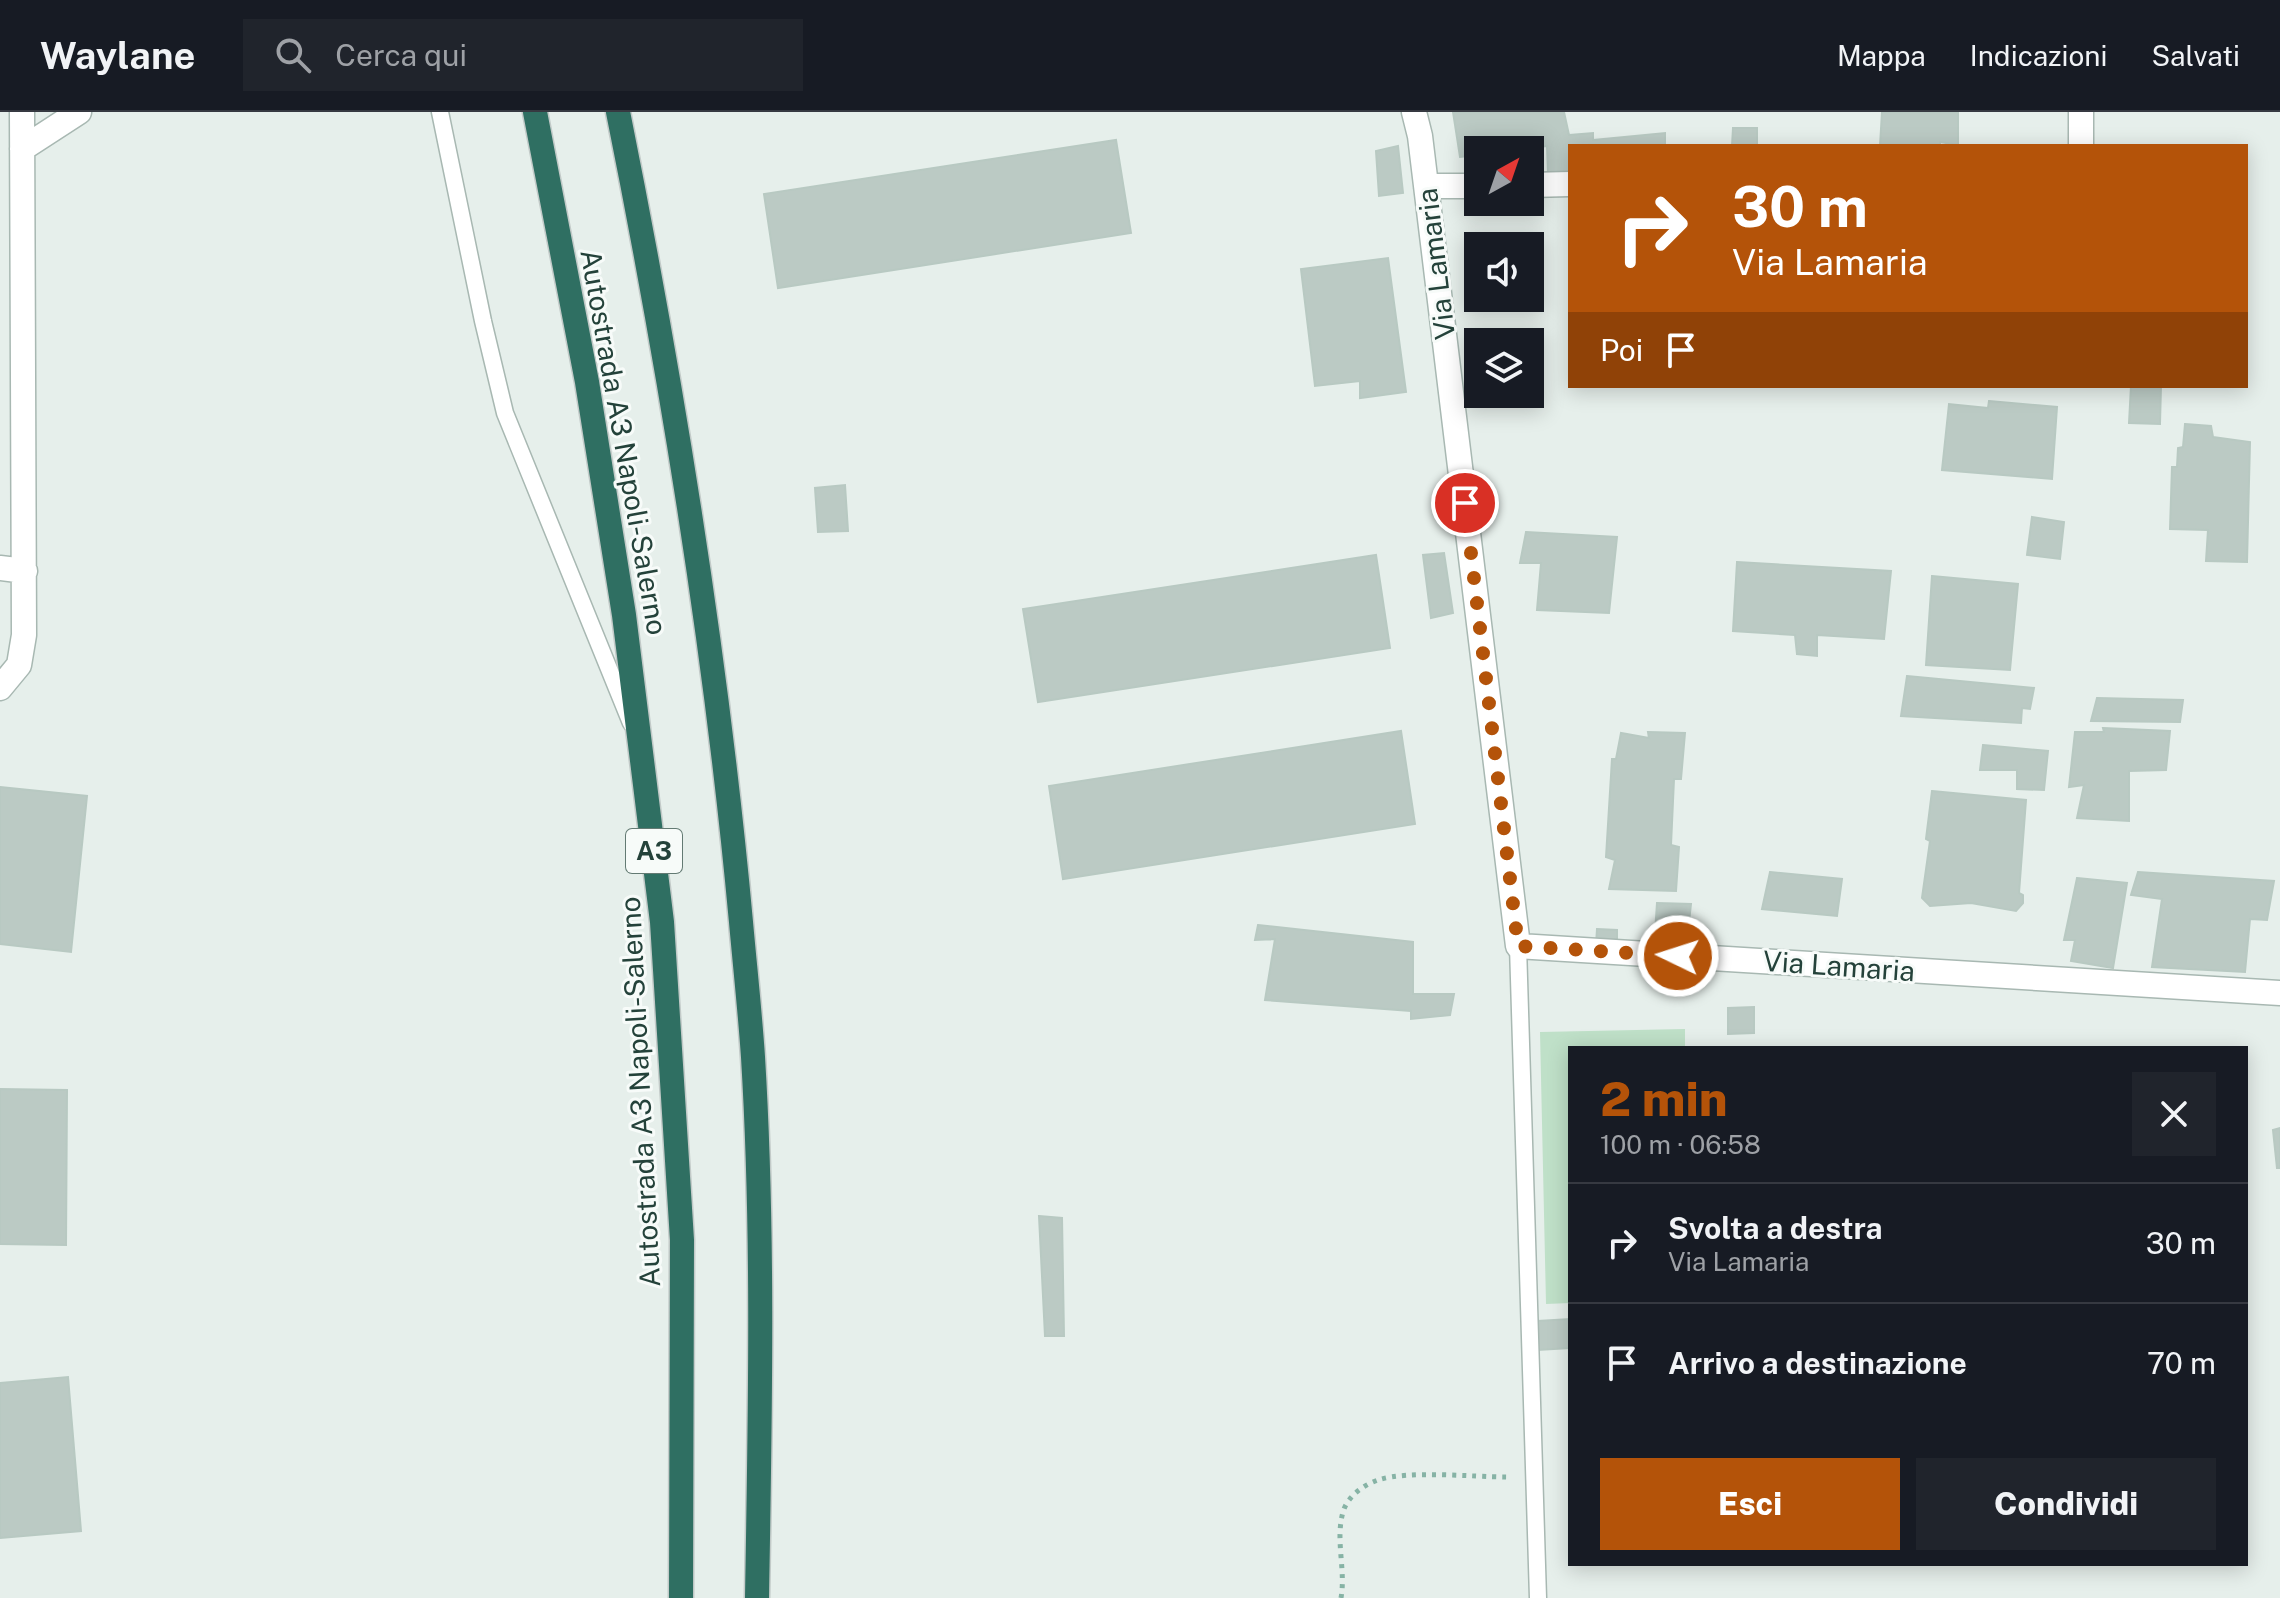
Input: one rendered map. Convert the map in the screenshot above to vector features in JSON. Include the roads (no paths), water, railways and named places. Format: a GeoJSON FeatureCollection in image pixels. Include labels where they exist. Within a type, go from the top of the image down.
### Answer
{"type":"FeatureCollection","features":[{"type":"Feature","properties":{"kind":"highway","name":"Autostrada A3 Napoli-Salerno"},"geometry":{"type":"LineString","coordinates":[[535,112],[587,382],[624,615],[662,922],[682,1240],[681,1598]]}},
{"type":"Feature","properties":{"kind":"highway","name":"Autostrada A3 Napoli-Salerno"},"geometry":{"type":"LineString","coordinates":[[618,112],[674,405],[724,748],[736,873],[753,1055],[760,1221],[757,1598]]}},
{"type":"Feature","properties":{"kind":"street"},"geometry":{"type":"LineString","coordinates":[[0,688],[19,665],[24,635],[22,112]]}},
{"type":"Feature","properties":{"kind":"street"},"geometry":{"type":"LineString","coordinates":[[22,149],[79,112]]}},
{"type":"Feature","properties":{"kind":"street","name":"Via Lamaria"},"geometry":{"type":"LineString","coordinates":[[1414,112],[1420,136],[1518,946],[2280,993]]}},
{"type":"Feature","properties":{"kind":"street"},"geometry":{"type":"LineString","coordinates":[[2081,112],[2081,144]]}},
{"type":"Feature","properties":{"kind":"street"},"geometry":{"type":"LineString","coordinates":[[1544,185],[1568,184]]}},
{"type":"Feature","properties":{"kind":"street"},"geometry":{"type":"LineString","coordinates":[[1426,186],[1464,186]]}},
{"type":"Feature","properties":{"kind":"street"},"geometry":{"type":"LineString","coordinates":[[0,568],[25,571]]}},
{"type":"Feature","properties":{"kind":"lane"},"geometry":{"type":"LineString","coordinates":[[440,112],[505,413],[643,754]]}},
{"type":"Feature","properties":{"kind":"lane"},"geometry":{"type":"LineString","coordinates":[[1518,946],[1538,1598]]}}]}
